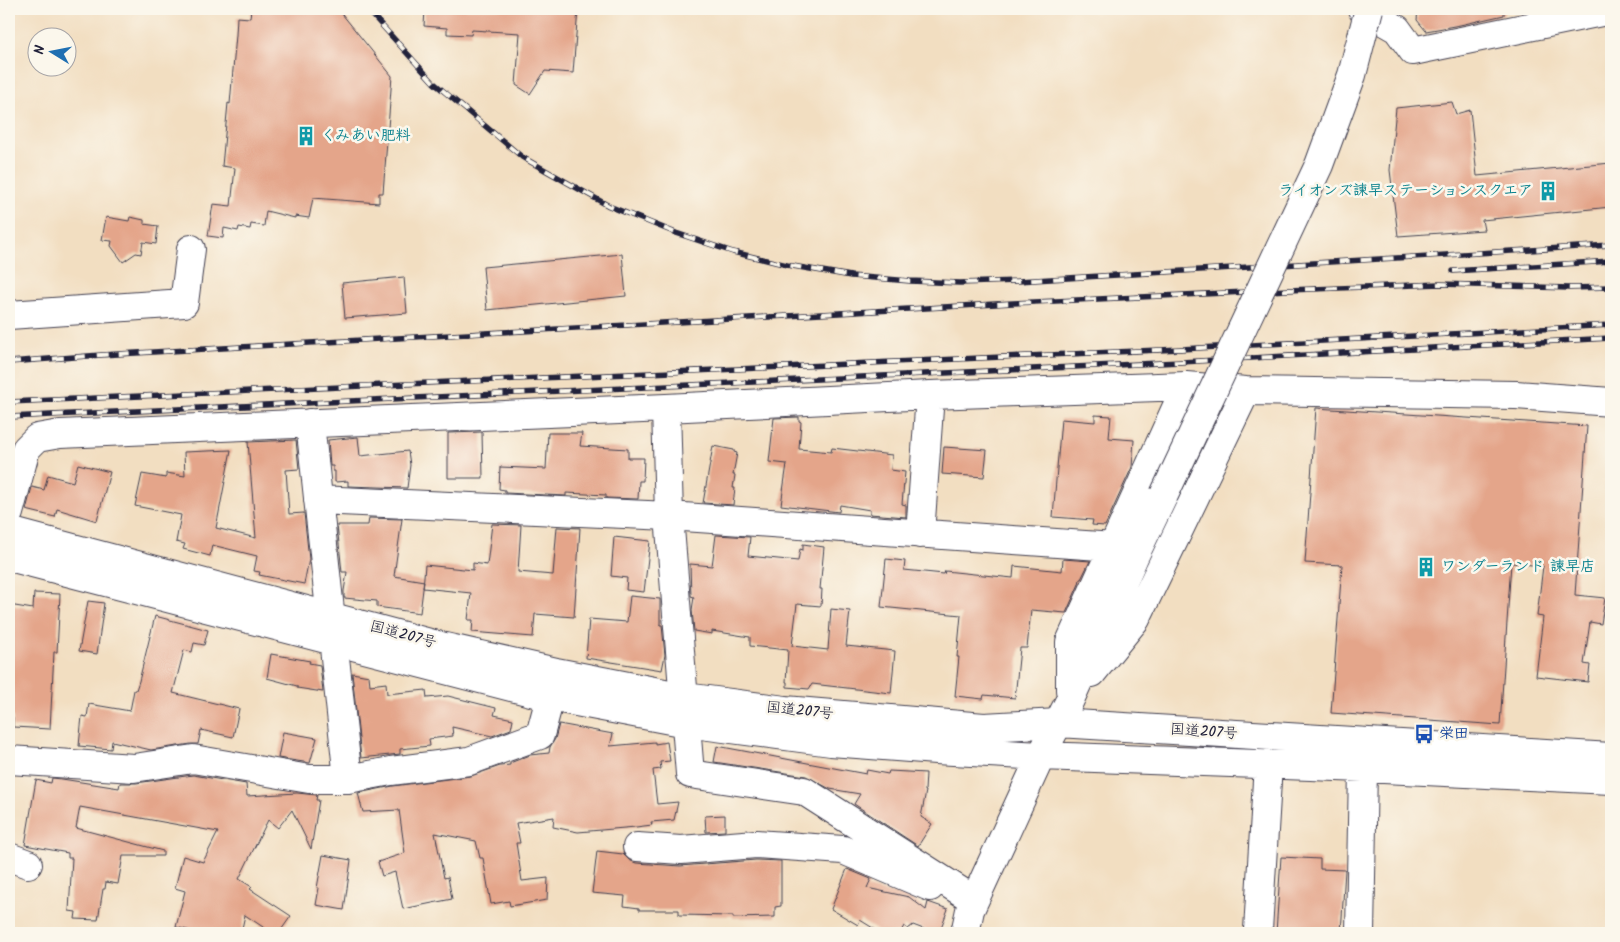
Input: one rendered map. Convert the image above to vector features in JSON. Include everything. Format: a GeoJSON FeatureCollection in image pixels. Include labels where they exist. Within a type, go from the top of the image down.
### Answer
{"type":"FeatureCollection","features":[{"type":"Feature","properties":{"kind":"street"},"geometry":{"type":"LineString","coordinates":[[1362,9],[1399,19],[1413,51],[1573,13],[1611,10]]}},
{"type":"Feature","properties":{"kind":"street"},"geometry":{"type":"LineString","coordinates":[[967,909],[1064,712],[1130,566],[1319,166],[1352,75],[1369,9]]}},
{"type":"Feature","properties":{"kind":"street"},"geometry":{"type":"LineString","coordinates":[[9,315],[184,303],[191,250]]}},
{"type":"Feature","properties":{"kind":"street"},"geometry":{"type":"LineString","coordinates":[[1064,712],[1070,642],[1186,386]]}},
{"type":"Feature","properties":{"kind":"street"},"geometry":{"type":"LineString","coordinates":[[9,513],[26,449],[37,438],[60,434],[930,395],[1186,386],[1246,391],[1516,395],[1611,402]]}},
{"type":"Feature","properties":{"kind":"street"},"geometry":{"type":"LineString","coordinates":[[1064,712],[1136,619],[1246,391]]}},
{"type":"Feature","properties":{"kind":"street"},"geometry":{"type":"LineString","coordinates":[[920,534],[930,395]]}},
{"type":"Feature","properties":{"kind":"street"},"geometry":{"type":"LineString","coordinates":[[666,408],[669,516],[690,774],[804,791],[967,909]]}},
{"type":"Feature","properties":{"kind":"street"},"geometry":{"type":"LineString","coordinates":[[310,423],[348,779]]}},
{"type":"Feature","properties":{"kind":"street"},"geometry":{"type":"LineString","coordinates":[[318,500],[669,516],[1114,547]]}},
{"type":"Feature","properties":{"kind":"street"},"geometry":{"type":"LineString","coordinates":[[9,531],[331,628],[445,671],[553,685],[686,710],[831,742],[1041,756],[1268,764],[1611,780]]}},
{"type":"Feature","properties":{"kind":"street"},"geometry":{"type":"LineString","coordinates":[[9,556],[331,628]]}},
{"type":"Feature","properties":{"kind":"street"},"geometry":{"type":"LineString","coordinates":[[9,760],[134,768],[193,759],[309,779],[348,779],[391,771],[469,761],[540,735],[553,685]]}},
{"type":"Feature","properties":{"kind":"street","name":"国道207号"},"geometry":{"type":"LineString","coordinates":[[686,710],[785,710],[984,727],[1064,712],[1611,757]]}},
{"type":"Feature","properties":{"kind":"street"},"geometry":{"type":"LineString","coordinates":[[1258,930],[1268,764]]}},
{"type":"Feature","properties":{"kind":"street"},"geometry":{"type":"LineString","coordinates":[[1360,933],[1363,768]]}},
{"type":"Feature","properties":{"kind":"street"},"geometry":{"type":"LineString","coordinates":[[637,847],[680,850],[756,844],[843,850],[936,889],[967,909]]}},
{"type":"Feature","properties":{"kind":"street"},"geometry":{"type":"LineString","coordinates":[[947,933],[958,906],[967,909]]}},
{"type":"Feature","properties":{"kind":"building","name":"くみあい肥料"},"geometry":{"type":"Polygon","coordinates":[[[251,9],[338,9],[392,76],[383,193],[379,193],[379,203],[313,198],[309,218],[295,216],[295,218],[266,211],[264,226],[251,224],[250,229],[239,227],[238,231],[224,228],[223,238],[208,236],[213,204],[231,206],[235,168],[222,166],[228,103],[230,104],[237,17],[250,18],[251,9]]]}},
{"type":"Feature","properties":{"kind":"building"},"geometry":{"type":"Polygon","coordinates":[[[425,9],[578,9],[573,73],[545,71],[530,94],[516,85],[520,33],[472,30],[471,35],[447,34],[447,28],[424,26],[425,9]]]}},
{"type":"Feature","properties":{"kind":"building"},"geometry":{"type":"Polygon","coordinates":[[[1418,9],[1504,9],[1504,15],[1426,31],[1417,20],[1418,9]]]}},
{"type":"Feature","properties":{"kind":"building"},"geometry":{"type":"Polygon","coordinates":[[[1452,102],[1456,114],[1470,110],[1477,176],[1611,163],[1611,207],[1482,220],[1484,230],[1398,236],[1390,170],[1396,108],[1452,102]]]}},
{"type":"Feature","properties":{"kind":"building"},"geometry":{"type":"Polygon","coordinates":[[[106,217],[129,221],[130,217],[144,220],[144,224],[158,226],[156,244],[143,242],[141,254],[136,253],[123,262],[111,246],[112,241],[102,240],[106,217]]]}},
{"type":"Feature","properties":{"kind":"building"},"geometry":{"type":"Polygon","coordinates":[[[622,254],[626,296],[487,310],[483,267],[622,254]]]}},
{"type":"Feature","properties":{"kind":"building"},"geometry":{"type":"Polygon","coordinates":[[[404,277],[407,313],[345,318],[342,283],[404,277]]]}},
{"type":"Feature","properties":{"kind":"building","name":"ワンダーランド 諫早店"},"geometry":{"type":"Polygon","coordinates":[[[1316,408],[1587,426],[1575,595],[1605,598],[1601,624],[1590,622],[1584,664],[1590,665],[1588,682],[1536,676],[1543,617],[1537,616],[1543,566],[1511,563],[1500,725],[1331,713],[1342,565],[1305,563],[1316,408]]]}},
{"type":"Feature","properties":{"kind":"building"},"geometry":{"type":"Polygon","coordinates":[[[1095,415],[1111,416],[1109,438],[1134,440],[1132,467],[1105,526],[1092,525],[1093,520],[1053,517],[1061,419],[1095,422],[1095,415]]]}},
{"type":"Feature","properties":{"kind":"building"},"geometry":{"type":"Polygon","coordinates":[[[799,417],[801,422],[799,449],[831,452],[832,448],[892,455],[891,470],[905,472],[902,504],[906,505],[906,517],[870,514],[870,510],[840,505],[839,512],[781,505],[787,464],[769,462],[774,418],[799,417]]]}},
{"type":"Feature","properties":{"kind":"building"},"geometry":{"type":"Polygon","coordinates":[[[482,432],[483,478],[448,478],[448,433],[482,432]]]}},
{"type":"Feature","properties":{"kind":"building"},"geometry":{"type":"Polygon","coordinates":[[[548,433],[582,433],[580,446],[628,449],[628,458],[644,458],[643,481],[639,481],[638,499],[606,498],[606,495],[566,493],[566,496],[505,493],[505,490],[499,489],[500,467],[546,469],[548,433]]]}},
{"type":"Feature","properties":{"kind":"building"},"geometry":{"type":"Polygon","coordinates":[[[358,437],[360,456],[408,451],[410,465],[407,488],[348,486],[348,481],[335,482],[335,471],[333,471],[333,466],[330,466],[328,440],[358,437]]]}},
{"type":"Feature","properties":{"kind":"building"},"geometry":{"type":"Polygon","coordinates":[[[296,440],[299,469],[286,470],[289,514],[304,513],[309,559],[304,584],[259,575],[260,572],[254,571],[257,556],[212,545],[210,556],[183,549],[185,544],[176,542],[181,515],[135,506],[142,474],[166,478],[166,473],[185,476],[184,452],[231,450],[216,528],[256,538],[248,442],[296,440]]]}},
{"type":"Feature","properties":{"kind":"building"},"geometry":{"type":"Polygon","coordinates":[[[713,446],[734,450],[737,453],[733,475],[735,475],[733,488],[735,488],[733,505],[703,503],[713,446]]]}},
{"type":"Feature","properties":{"kind":"building"},"geometry":{"type":"Polygon","coordinates":[[[944,447],[987,450],[984,477],[942,474],[944,447]]]}},
{"type":"Feature","properties":{"kind":"building"},"geometry":{"type":"Polygon","coordinates":[[[78,464],[110,472],[97,521],[57,509],[55,517],[26,510],[32,487],[44,490],[48,475],[73,482],[78,464]]]}},
{"type":"Feature","properties":{"kind":"building"},"geometry":{"type":"Polygon","coordinates":[[[369,518],[402,519],[394,576],[424,581],[420,613],[377,607],[377,601],[344,598],[347,572],[342,572],[337,525],[368,525],[369,518]]]}},
{"type":"Feature","properties":{"kind":"building"},"geometry":{"type":"Polygon","coordinates":[[[492,524],[521,525],[518,572],[553,575],[557,527],[580,528],[574,617],[535,614],[533,637],[472,632],[473,620],[468,620],[471,593],[423,588],[425,565],[473,570],[473,563],[487,565],[492,524]]]}},
{"type":"Feature","properties":{"kind":"building"},"geometry":{"type":"Polygon","coordinates":[[[716,535],[750,537],[748,556],[798,561],[800,549],[803,550],[803,544],[824,547],[820,589],[822,589],[821,606],[797,604],[792,646],[828,650],[831,609],[850,611],[846,646],[895,651],[891,693],[812,684],[809,689],[787,687],[788,650],[750,646],[750,637],[712,631],[712,634],[694,631],[692,610],[694,597],[691,596],[690,564],[712,566],[716,535]]]}},
{"type":"Feature","properties":{"kind":"building"},"geometry":{"type":"Polygon","coordinates":[[[614,537],[650,541],[644,592],[626,590],[627,578],[611,576],[614,537]]]}},
{"type":"Feature","properties":{"kind":"building"},"geometry":{"type":"Polygon","coordinates":[[[886,559],[905,561],[904,570],[944,574],[945,571],[1013,578],[1014,566],[1062,571],[1063,559],[1090,561],[1080,579],[1066,613],[1031,610],[1027,648],[1020,648],[1015,698],[984,695],[983,699],[955,696],[961,615],[881,607],[886,559]]]}},
{"type":"Feature","properties":{"kind":"building"},"geometry":{"type":"Polygon","coordinates":[[[34,593],[60,594],[57,652],[54,652],[50,729],[13,727],[13,717],[9,716],[9,605],[33,609],[34,593]]]}},
{"type":"Feature","properties":{"kind":"building"},"geometry":{"type":"Polygon","coordinates":[[[630,596],[660,599],[660,625],[662,625],[665,655],[662,670],[586,658],[589,619],[627,622],[630,596]]]}},
{"type":"Feature","properties":{"kind":"building"},"geometry":{"type":"Polygon","coordinates":[[[88,601],[104,603],[97,654],[79,651],[88,601]]]}},
{"type":"Feature","properties":{"kind":"building"},"geometry":{"type":"Polygon","coordinates":[[[155,616],[208,630],[204,645],[194,643],[192,652],[184,650],[173,693],[239,709],[233,737],[201,730],[198,744],[151,750],[112,741],[111,749],[79,746],[82,716],[87,717],[89,704],[130,711],[155,616]]]}},
{"type":"Feature","properties":{"kind":"building"},"geometry":{"type":"Polygon","coordinates":[[[271,654],[310,661],[309,663],[320,665],[323,692],[297,688],[297,686],[267,678],[271,654]]]}},
{"type":"Feature","properties":{"kind":"building"},"geometry":{"type":"Polygon","coordinates":[[[352,673],[369,676],[370,685],[386,683],[387,694],[426,690],[427,698],[448,696],[496,708],[494,715],[513,719],[511,729],[492,736],[452,727],[453,736],[429,739],[430,746],[400,749],[400,754],[361,758],[352,673]]]}},
{"type":"Feature","properties":{"kind":"building"},"geometry":{"type":"Polygon","coordinates":[[[559,724],[613,734],[610,746],[667,742],[670,761],[660,762],[661,769],[653,770],[657,804],[678,802],[674,820],[651,822],[652,825],[636,827],[578,832],[553,827],[554,817],[516,823],[520,843],[516,843],[522,881],[548,878],[547,900],[510,906],[509,901],[491,904],[483,858],[480,858],[476,841],[435,833],[444,878],[448,877],[452,899],[403,909],[395,872],[382,876],[378,862],[405,853],[399,810],[363,812],[358,793],[393,786],[471,776],[500,766],[510,765],[510,763],[530,755],[549,753],[559,724]]]}},
{"type":"Feature","properties":{"kind":"building"},"geometry":{"type":"Polygon","coordinates":[[[283,732],[317,738],[310,763],[278,758],[283,732]]]}},
{"type":"Feature","properties":{"kind":"building"},"geometry":{"type":"Polygon","coordinates":[[[717,746],[866,774],[867,770],[888,774],[889,771],[926,773],[926,791],[921,817],[932,824],[918,846],[854,804],[860,794],[830,789],[806,776],[714,762],[717,746]]]}},
{"type":"Feature","properties":{"kind":"building"},"geometry":{"type":"Polygon","coordinates":[[[193,775],[246,784],[247,796],[297,793],[317,795],[316,800],[319,800],[311,849],[292,810],[278,828],[268,820],[239,879],[252,887],[250,889],[291,916],[279,933],[272,933],[245,915],[241,933],[199,933],[176,927],[185,891],[175,888],[183,856],[203,862],[218,832],[80,807],[76,828],[163,851],[163,856],[123,856],[118,884],[106,882],[105,889],[103,889],[98,920],[75,919],[76,912],[69,911],[72,858],[68,858],[68,853],[25,845],[36,780],[51,783],[52,778],[119,788],[120,783],[136,783],[193,775]]]}},
{"type":"Feature","properties":{"kind":"building"},"geometry":{"type":"Polygon","coordinates":[[[725,815],[725,831],[706,832],[705,816],[725,815]]]}},
{"type":"Feature","properties":{"kind":"building"},"geometry":{"type":"Polygon","coordinates":[[[597,851],[623,854],[629,860],[636,863],[680,866],[756,860],[781,861],[781,906],[775,907],[775,917],[733,918],[733,916],[679,915],[679,910],[639,910],[639,908],[624,906],[625,896],[592,893],[597,851]]]}},
{"type":"Feature","properties":{"kind":"building"},"geometry":{"type":"Polygon","coordinates":[[[323,855],[351,860],[344,910],[316,905],[323,855]]]}},
{"type":"Feature","properties":{"kind":"building"},"geometry":{"type":"Polygon","coordinates":[[[1281,857],[1320,859],[1320,869],[1345,870],[1341,933],[1276,933],[1281,857]]]}},
{"type":"Feature","properties":{"kind":"building"},"geometry":{"type":"Polygon","coordinates":[[[847,869],[871,879],[867,888],[909,897],[926,910],[928,902],[948,909],[939,933],[913,925],[908,929],[904,926],[900,933],[881,933],[860,920],[858,925],[831,909],[847,869]]]}},
{"type":"Feature","properties":{"kind":"railway"},"geometry":{"type":"LineString","coordinates":[[367,9],[434,83],[522,157],[609,206],[676,233],[733,252],[787,265],[851,276],[960,283],[1611,245]]}},
{"type":"Feature","properties":{"kind":"railway"},"geometry":{"type":"LineString","coordinates":[[1453,271],[1611,261]]}},
{"type":"Feature","properties":{"kind":"railway"},"geometry":{"type":"LineString","coordinates":[[9,362],[101,355],[1013,303],[1288,290],[1440,284],[1569,288],[1611,287]]}},
{"type":"Feature","properties":{"kind":"railway"},"geometry":{"type":"LineString","coordinates":[[9,402],[1181,349],[1611,325]]}},
{"type":"Feature","properties":{"kind":"railway"},"geometry":{"type":"LineString","coordinates":[[9,417],[1181,362],[1611,338]]}},
{"type":"Feature","properties":{"kind":"place","name":"くみあい肥料"},"geometry":{"type":"Point","coordinates":[306,136]}},
{"type":"Feature","properties":{"kind":"place","name":"ライオンズ諫早ステーションスクエア"},"geometry":{"type":"Point","coordinates":[1548,191]}},
{"type":"Feature","properties":{"kind":"place","name":"ワンダーランド 諫早店"},"geometry":{"type":"Point","coordinates":[1426,567]}},
{"type":"Feature","properties":{"kind":"place","name":"栄田"},"geometry":{"type":"Point","coordinates":[1424,734]}}]}
